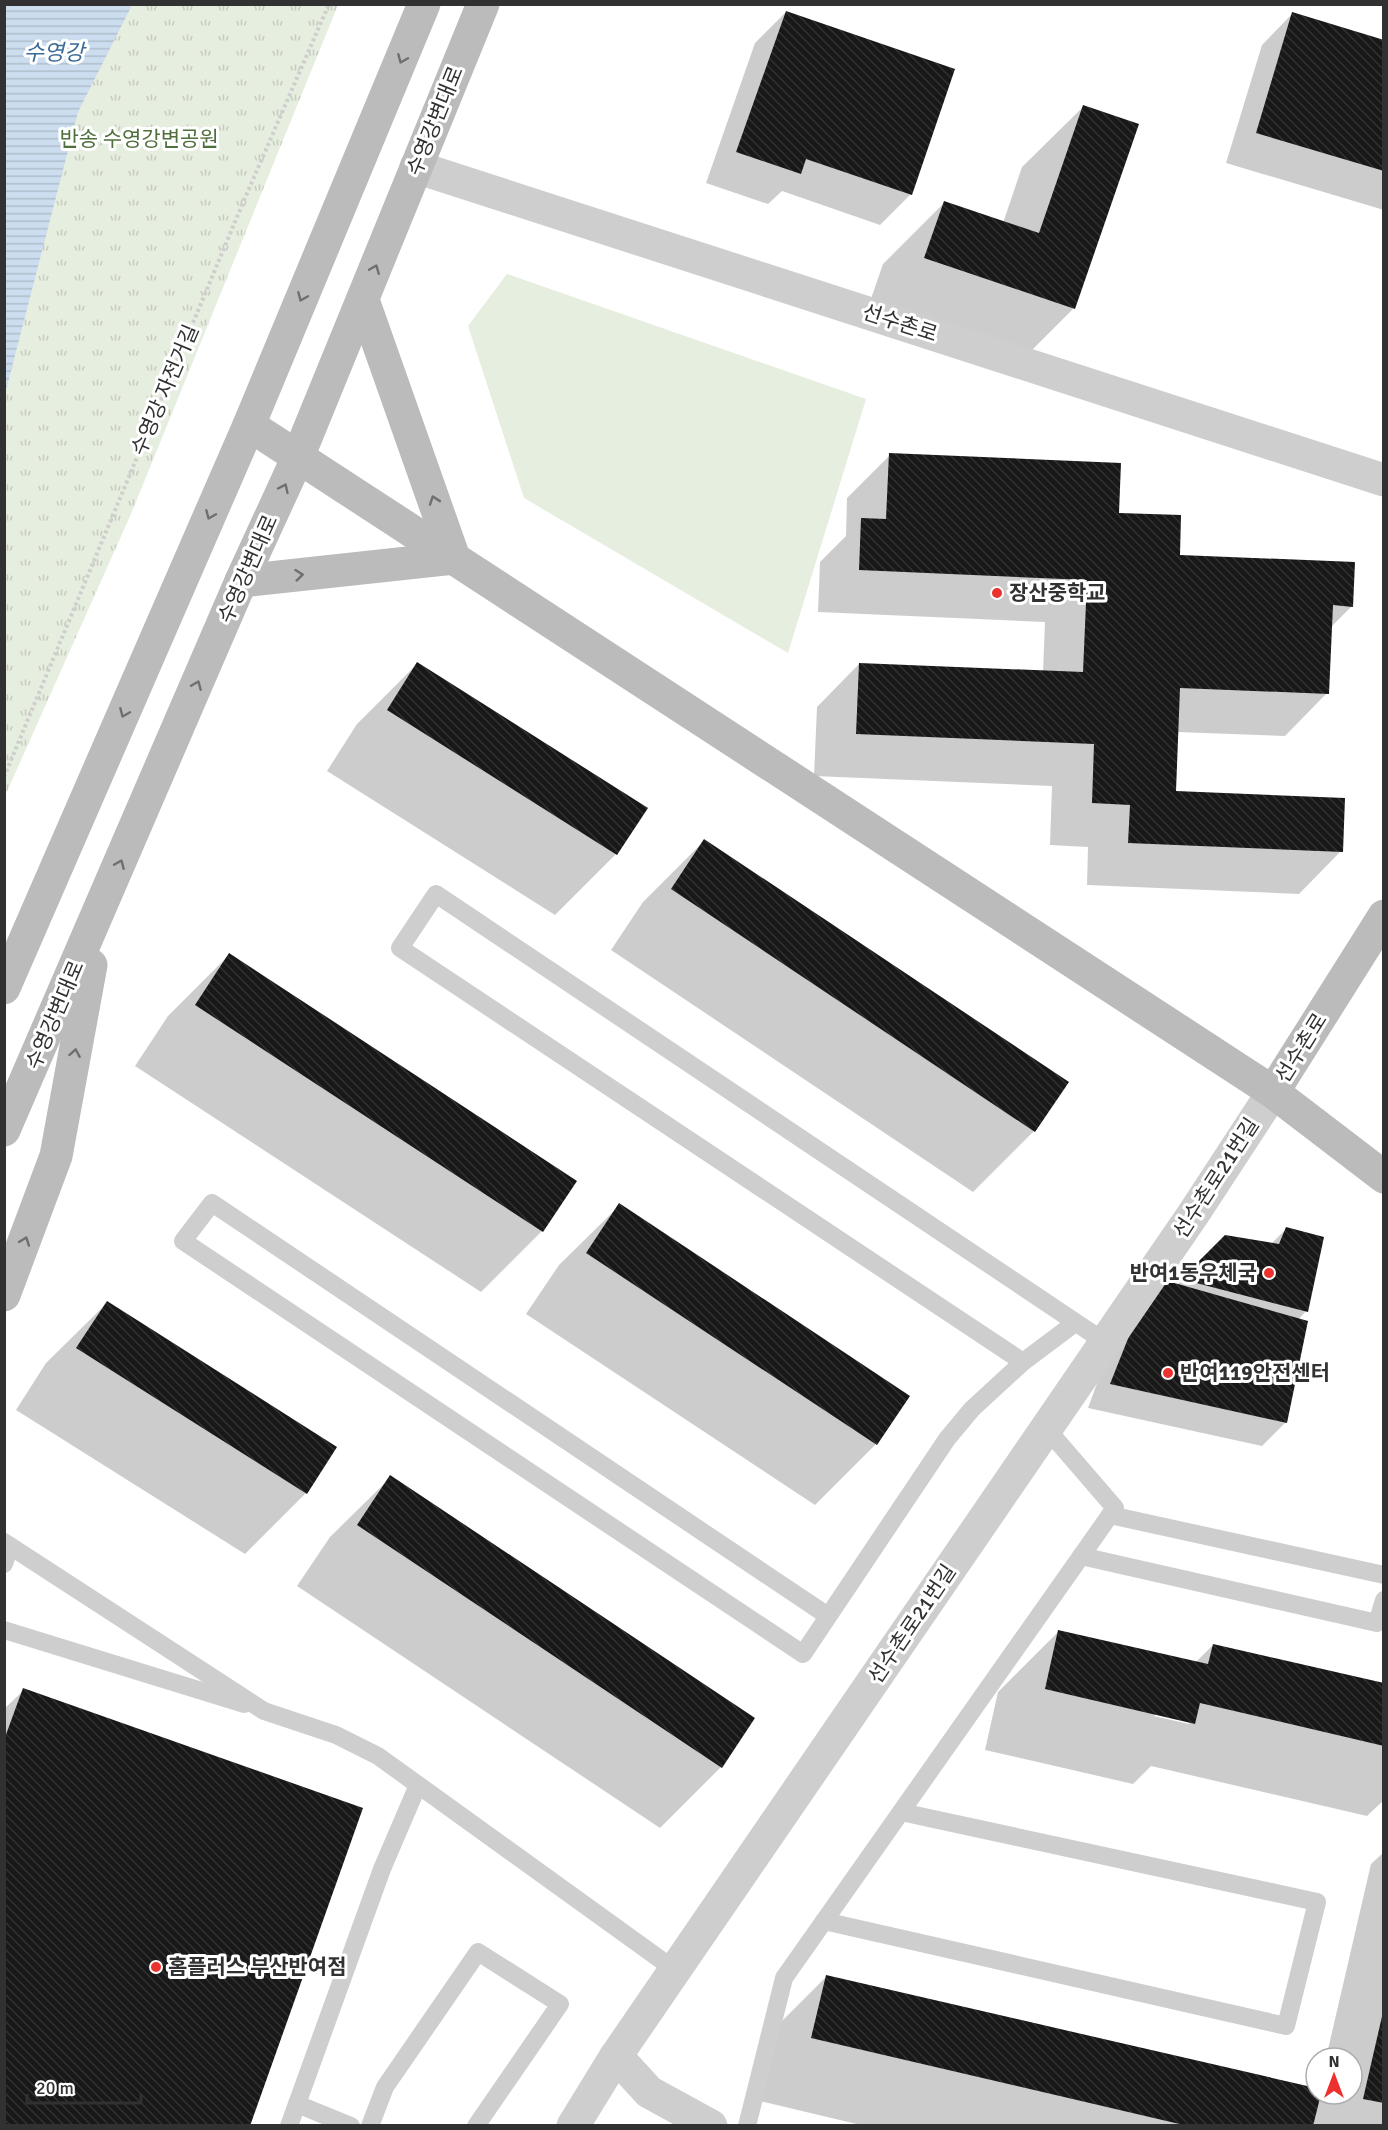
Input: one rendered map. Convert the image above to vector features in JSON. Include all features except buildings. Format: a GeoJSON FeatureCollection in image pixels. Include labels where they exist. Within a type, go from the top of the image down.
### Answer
{"type":"FeatureCollection","features":[{"type":"Feature","properties":{"kind":"main road"},"geometry":{"type":"LineString","coordinates":[[4,988],[249,425],[424,4]]}},
{"type":"Feature","properties":{"kind":"main road","name":"수영강변대로"},"geometry":{"type":"LineString","coordinates":[[4,1130],[241,581],[298,457],[483,4]]}},
{"type":"Feature","properties":{"kind":"main road"},"geometry":{"type":"LineString","coordinates":[[363,300],[454,558]]}},
{"type":"Feature","properties":{"kind":"main road"},"geometry":{"type":"LineString","coordinates":[[249,425],[1273,1092]]}},
{"type":"Feature","properties":{"kind":"main road"},"geometry":{"type":"LineString","coordinates":[[241,581],[454,558]]}},
{"type":"Feature","properties":{"kind":"main road"},"geometry":{"type":"LineString","coordinates":[[4,1296],[56,1156],[101,909]]}},
{"type":"Feature","properties":{"kind":"main road","name":"선수촌로"},"geometry":{"type":"LineString","coordinates":[[1383,916],[1273,1092],[1383,1177]]}},
{"type":"Feature","properties":{"kind":"street","name":"선수촌로"},"geometry":{"type":"LineString","coordinates":[[416,167],[1383,480]]}},
{"type":"Feature","properties":{"kind":"street","name":"선수촌로21번길"},"geometry":{"type":"LineString","coordinates":[[573,2126],[616,2055],[1194,1213],[1273,1092]]}},
{"type":"Feature","properties":{"kind":"street"},"geometry":{"type":"LineString","coordinates":[[616,2055],[649,2092],[711,2126]]}},
{"type":"Feature","properties":{"kind":"lane"},"geometry":{"type":"LineString","coordinates":[[1023,1362],[400,948],[436,894],[1105,1342]]}},
{"type":"Feature","properties":{"kind":"lane"},"geometry":{"type":"LineString","coordinates":[[828,1616],[212,1203],[183,1241],[803,1654],[947,1439],[972,1409],[1023,1362],[1075,1323]]}},
{"type":"Feature","properties":{"kind":"lane"},"geometry":{"type":"LineString","coordinates":[[747,2126],[784,1978],[1115,1508],[1046,1428]]}},
{"type":"Feature","properties":{"kind":"lane"},"geometry":{"type":"LineString","coordinates":[[1110,1515],[1383,1575]]}},
{"type":"Feature","properties":{"kind":"lane"},"geometry":{"type":"LineString","coordinates":[[4,1564],[7,1544],[264,1711]]}},
{"type":"Feature","properties":{"kind":"lane"},"geometry":{"type":"LineString","coordinates":[[1081,1556],[1377,1623],[1383,1600]]}},
{"type":"Feature","properties":{"kind":"lane"},"geometry":{"type":"LineString","coordinates":[[4,1630],[264,1711],[360,1745],[675,1970]]}},
{"type":"Feature","properties":{"kind":"lane"},"geometry":{"type":"LineString","coordinates":[[289,2126],[382,1869],[418,1785]]}},
{"type":"Feature","properties":{"kind":"lane"},"geometry":{"type":"LineString","coordinates":[[824,1921],[1286,2026],[1317,1902],[901,1812]]}},
{"type":"Feature","properties":{"kind":"lane"},"geometry":{"type":"LineString","coordinates":[[370,2126],[385,2087],[478,1952],[560,2004],[476,2126]]}},
{"type":"Feature","properties":{"kind":"lane"},"geometry":{"type":"LineString","coordinates":[[297,2104],[351,2126]]}},
{"type":"Feature","properties":{"kind":"path","name":"수영강 자전거길"},"geometry":{"type":"LineString","coordinates":[[4,777],[242,205],[329,4]]}},
{"type":"Feature","properties":{"kind":"green space","name":"반송 수영강변공원"},"geometry":{"type":"Polygon","coordinates":[[[5,5],[338,5],[131,514],[5,796],[5,5]]]}},
{"type":"Feature","properties":{"kind":"green space"},"geometry":{"type":"Polygon","coordinates":[[[507,274],[866,399],[788,653],[524,498],[468,326],[507,274]]]}},
{"type":"Feature","properties":{"kind":"water","name":"수영강"},"geometry":{"type":"Polygon","coordinates":[[[5,4],[132,5],[78,112],[5,394],[5,4]]]}},
{"type":"Feature","properties":{"kind":"place","name":"장산중학교"},"geometry":{"type":"Point","coordinates":[997,593]}},
{"type":"Feature","properties":{"kind":"place","name":"반여1동우체국"},"geometry":{"type":"Point","coordinates":[1269,1273]}},
{"type":"Feature","properties":{"kind":"place","name":"반여119안전센터"},"geometry":{"type":"Point","coordinates":[1168,1373]}},
{"type":"Feature","properties":{"kind":"place","name":"홈플러스 부산반여점"},"geometry":{"type":"Point","coordinates":[156,1967]}}]}
